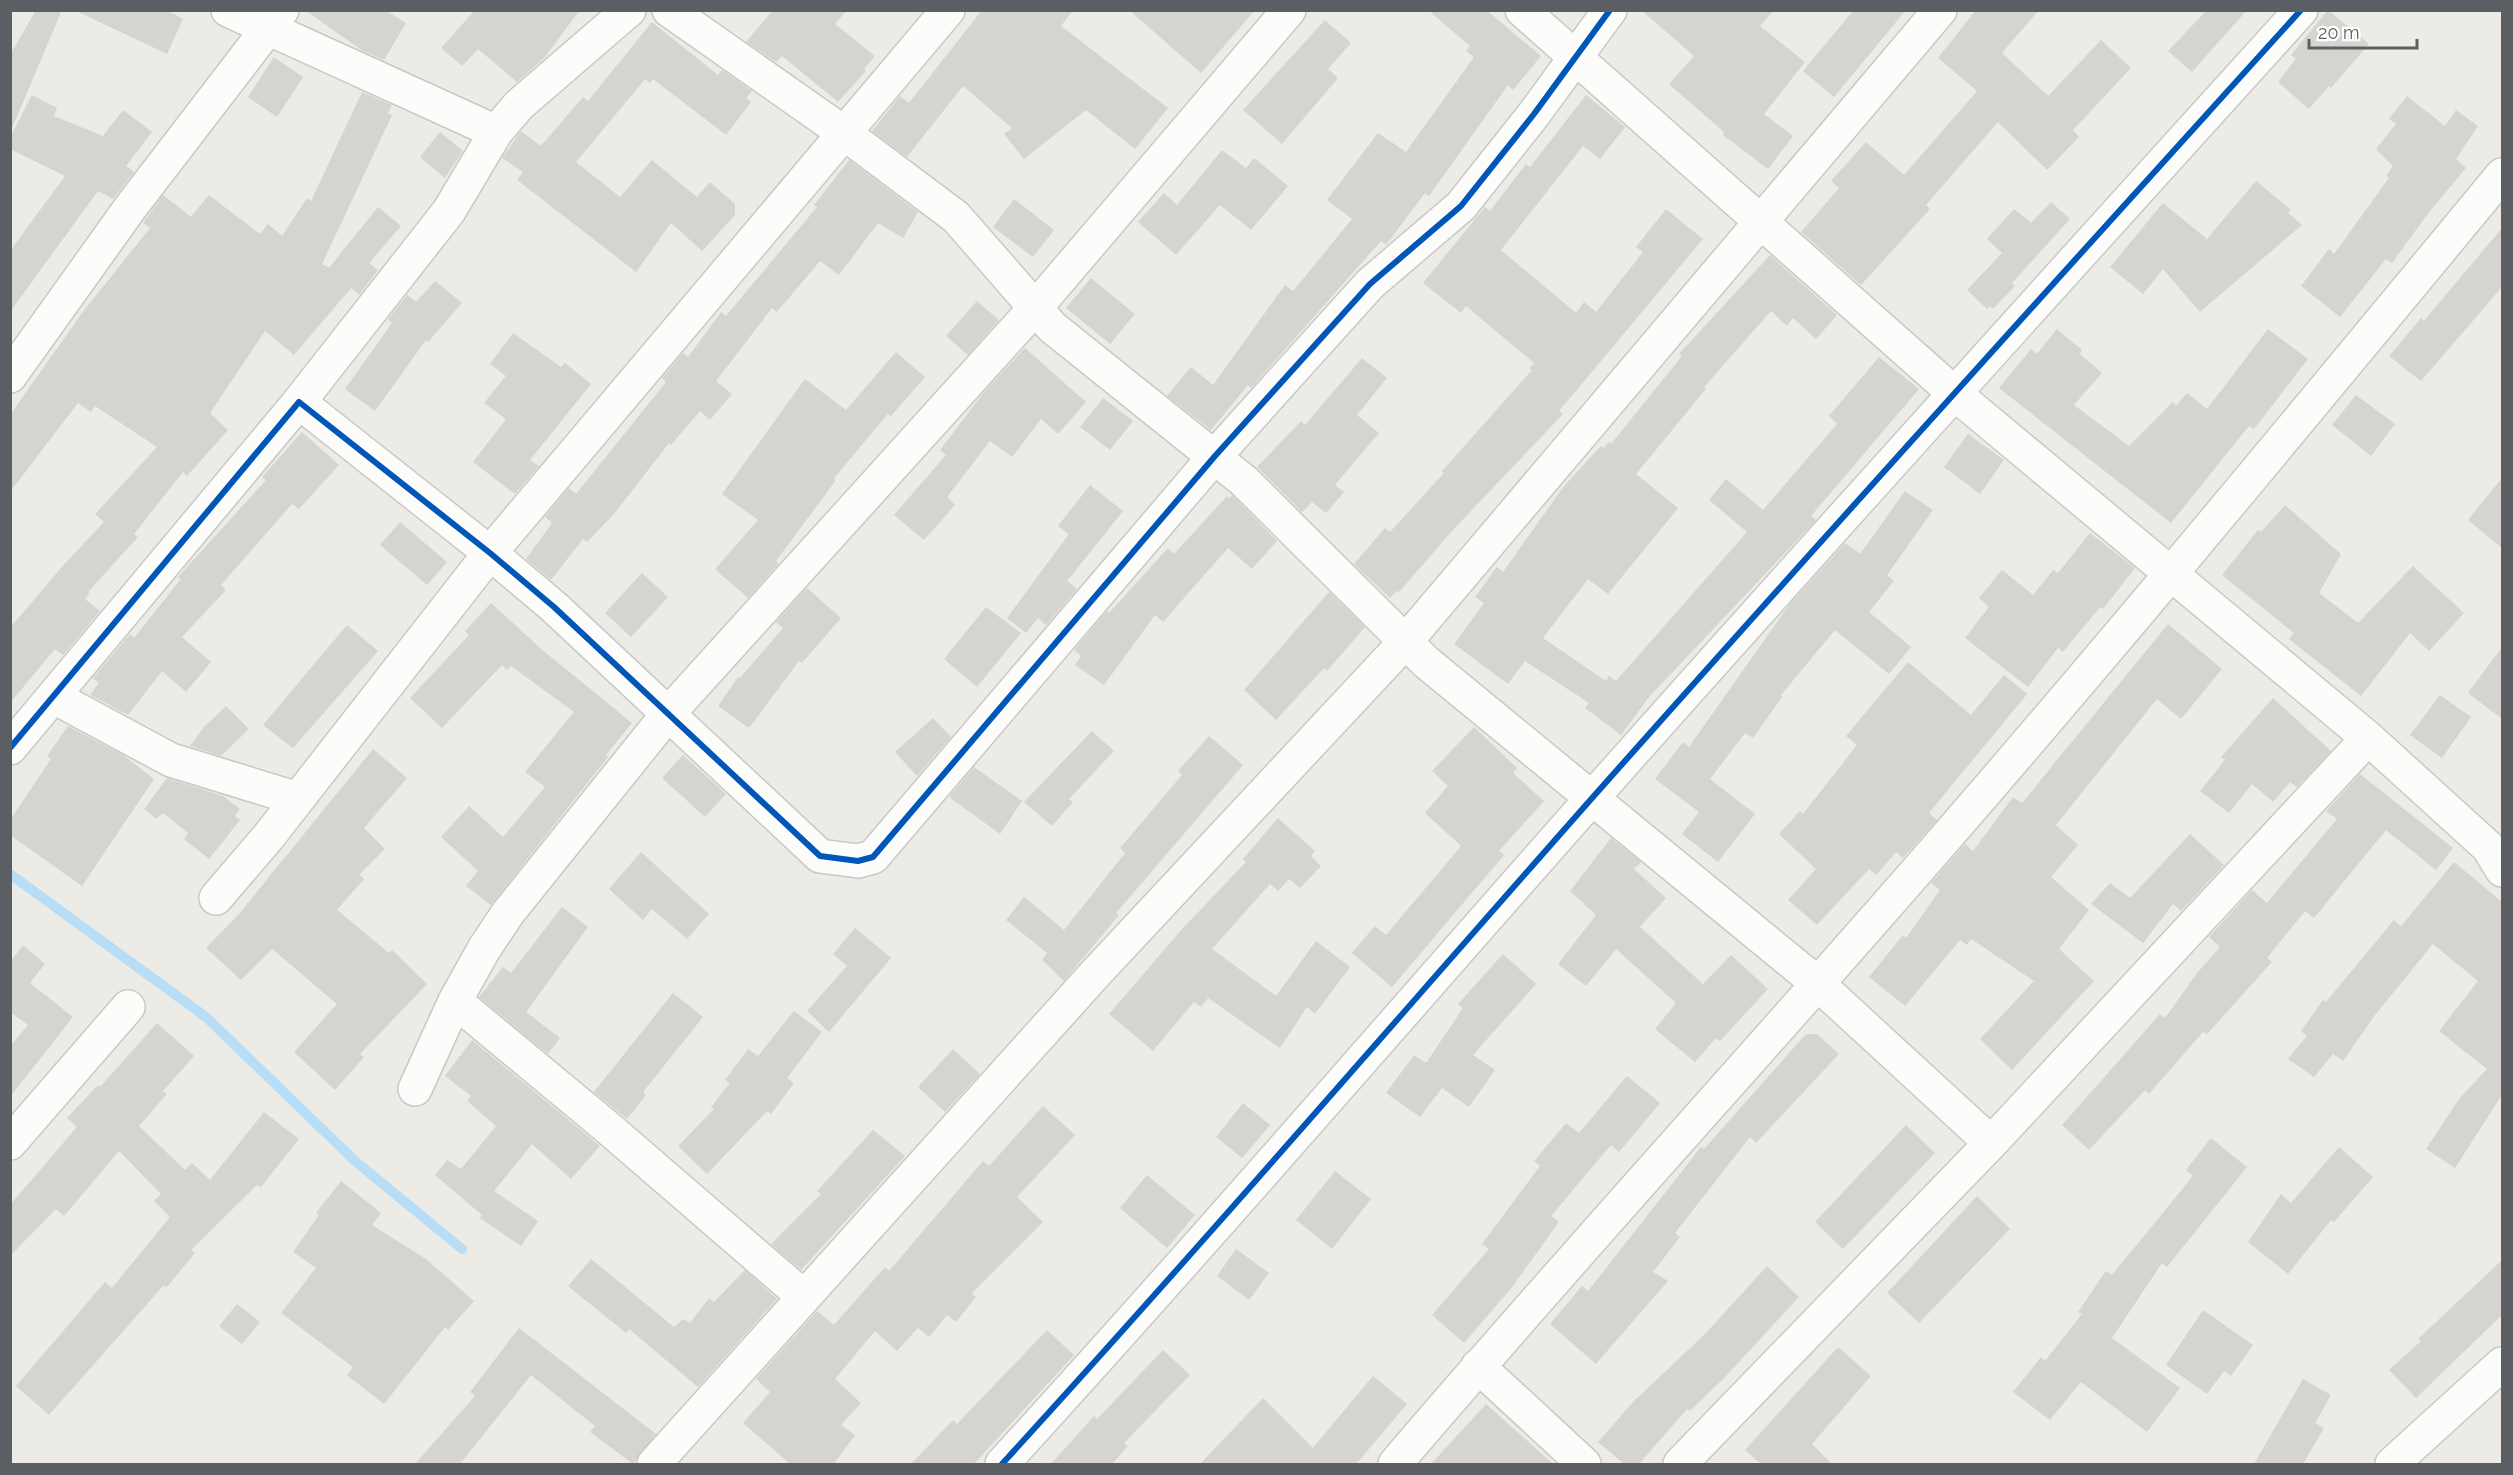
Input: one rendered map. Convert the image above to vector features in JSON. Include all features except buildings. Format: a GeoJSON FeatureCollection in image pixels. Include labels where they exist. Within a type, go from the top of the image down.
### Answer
{"type":"FeatureCollection","features":[{"type":"Feature","properties":{"kind":"street"},"geometry":{"type":"LineString","coordinates":[[228,10],[275,19],[496,132]]}},
{"type":"Feature","properties":{"kind":"street"},"geometry":{"type":"LineString","coordinates":[[10,748],[299,402],[449,211],[496,132],[519,105],[629,10]]}},
{"type":"Feature","properties":{"kind":"street"},"geometry":{"type":"LineString","coordinates":[[669,10],[844,133],[956,217],[1052,327],[1215,456],[1426,662],[1817,983],[1991,1143]]}},
{"type":"Feature","properties":{"kind":"street"},"geometry":{"type":"LineString","coordinates":[[216,898],[298,799],[490,553],[948,10]]}},
{"type":"Feature","properties":{"kind":"street"},"geometry":{"type":"LineString","coordinates":[[415,1089],[455,1001],[508,913],[667,715],[1036,307],[1289,10]]}},
{"type":"Feature","properties":{"kind":"street"},"geometry":{"type":"LineString","coordinates":[[1522,10],[1954,393],[2173,573],[2368,738],[2488,847],[2502,870]]}},
{"type":"Feature","properties":{"kind":"street"},"geometry":{"type":"LineString","coordinates":[[299,402],[490,553],[554,607],[820,856],[858,861],[873,857],[1215,456],[1370,284],[1461,206],[1610,10]]}},
{"type":"Feature","properties":{"kind":"street"},"geometry":{"type":"LineString","coordinates":[[654,1464],[1094,975],[1406,641],[1940,10]]}},
{"type":"Feature","properties":{"kind":"street"},"geometry":{"type":"LineString","coordinates":[[1002,1464],[1164,1287],[1593,797],[1954,393],[2301,10]]}},
{"type":"Feature","properties":{"kind":"street"},"geometry":{"type":"LineString","coordinates":[[10,376],[130,208],[275,19]]}},
{"type":"Feature","properties":{"kind":"street"},"geometry":{"type":"LineString","coordinates":[[1395,1464],[1478,1366],[1817,983],[2173,573],[2502,175]]}},
{"type":"Feature","properties":{"kind":"street"},"geometry":{"type":"LineString","coordinates":[[54,697],[171,760],[298,799]]}},
{"type":"Feature","properties":{"kind":"street"},"geometry":{"type":"LineString","coordinates":[[1688,1462],[1991,1143],[2368,738]]}},
{"type":"Feature","properties":{"kind":"street"},"geometry":{"type":"LineString","coordinates":[[455,1001],[608,1127],[804,1297]]}},
{"type":"Feature","properties":{"kind":"street"},"geometry":{"type":"LineString","coordinates":[[10,1143],[128,1006]]}},
{"type":"Feature","properties":{"kind":"street"},"geometry":{"type":"LineString","coordinates":[[1478,1366],[1584,1464]]}},
{"type":"Feature","properties":{"kind":"street"},"geometry":{"type":"LineString","coordinates":[[2392,1464],[2499,1373]]}},
{"type":"Feature","properties":{"kind":"waterway"},"geometry":{"type":"LineString","coordinates":[[10,874],[206,1017],[355,1161],[462,1249]]}},
{"type":"Feature","properties":{"kind":"cycle path"},"geometry":{"type":"LineString","coordinates":[[10,748],[299,402],[490,553],[554,607],[820,856],[858,861],[873,857],[1215,456],[1370,284],[1461,206],[1534,114],[1610,10]]}},
{"type":"Feature","properties":{"kind":"cycle path"},"geometry":{"type":"LineString","coordinates":[[1002,1464],[1225,1216],[1681,698],[2301,10]]}}]}
